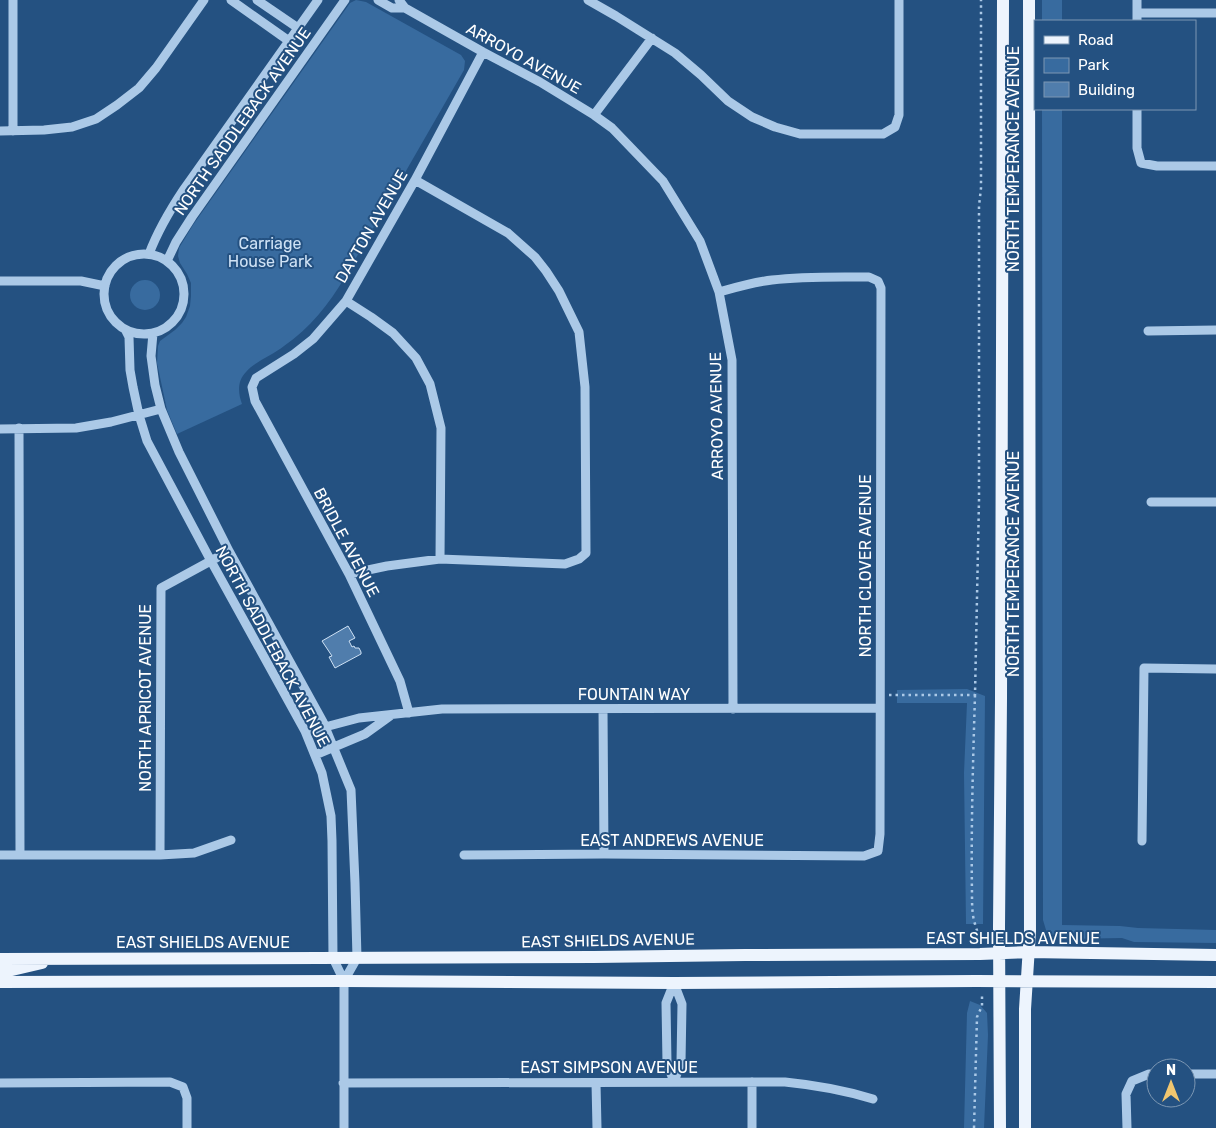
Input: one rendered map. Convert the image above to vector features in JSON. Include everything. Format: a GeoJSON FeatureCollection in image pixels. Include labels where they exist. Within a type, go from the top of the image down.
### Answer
{"type":"FeatureCollection","features":[{"type":"Feature","properties":{"kind":"main road","name":"NORTH TEMPERANCE AVENUE"},"geometry":{"type":"LineString","coordinates":[[1000,1128],[1003,0]]}},
{"type":"Feature","properties":{"kind":"main road","name":"NORTH TEMPERANCE AVENUE"},"geometry":{"type":"LineString","coordinates":[[1025,1128],[1025,1009],[1029,952],[1029,0]]}},
{"type":"Feature","properties":{"kind":"main road","name":"EAST SHIELDS AVENUE"},"geometry":{"type":"LineString","coordinates":[[0,959],[584,957],[1029,952],[1216,955]]}},
{"type":"Feature","properties":{"kind":"main road"},"geometry":{"type":"LineString","coordinates":[[0,970],[12,970],[59,958]]}},
{"type":"Feature","properties":{"kind":"main road"},"geometry":{"type":"LineString","coordinates":[[0,982],[1216,982]]}},
{"type":"Feature","properties":{"kind":"street"},"geometry":{"type":"LineString","coordinates":[[13,0],[13,131]]}},
{"type":"Feature","properties":{"kind":"street"},"geometry":{"type":"LineString","coordinates":[[0,131],[72,127],[96,119],[139,88],[204,0]]}},
{"type":"Feature","properties":{"kind":"street"},"geometry":{"type":"LineString","coordinates":[[231,0],[289,41]]}},
{"type":"Feature","properties":{"kind":"street"},"geometry":{"type":"LineString","coordinates":[[257,0],[298,28]]}},
{"type":"Feature","properties":{"kind":"street","name":"NORTH SADDLEBACK AVENUE"},"geometry":{"type":"LineString","coordinates":[[149,254],[157,234],[184,189],[318,0]]}},
{"type":"Feature","properties":{"kind":"street","name":"NORTH SADDLEBACK AVENUE"},"geometry":{"type":"LineString","coordinates":[[166,261],[192,217],[345,0]]}},
{"type":"Feature","properties":{"kind":"street","name":"ARROYO AVENUE"},"geometry":{"type":"LineString","coordinates":[[378,0],[392,8],[405,8]]}},
{"type":"Feature","properties":{"kind":"street","name":"ARROYO AVENUE"},"geometry":{"type":"LineString","coordinates":[[399,0],[405,8],[540,82],[612,128],[663,181],[700,241],[719,292],[732,360],[733,708]]}},
{"type":"Feature","properties":{"kind":"street"},"geometry":{"type":"LineString","coordinates":[[588,0],[675,53],[728,101],[752,117],[775,127],[800,134],[883,134],[895,127],[899,115],[899,0]]}},
{"type":"Feature","properties":{"kind":"street"},"geometry":{"type":"LineString","coordinates":[[1137,0],[1137,17],[1216,13]]}},
{"type":"Feature","properties":{"kind":"street"},"geometry":{"type":"LineString","coordinates":[[594,115],[652,38]]}},
{"type":"Feature","properties":{"kind":"street","name":"DAYTON AVENUE"},"geometry":{"type":"LineString","coordinates":[[252,387],[256,378],[294,354],[313,339],[346,301],[484,52]]}},
{"type":"Feature","properties":{"kind":"street"},"geometry":{"type":"LineString","coordinates":[[1137,110],[1137,148],[1142,163],[1157,166],[1216,166]]}},
{"type":"Feature","properties":{"kind":"street"},"geometry":{"type":"LineString","coordinates":[[349,574],[387,566],[440,559],[565,564],[579,559],[586,553],[585,387],[579,332],[559,292],[535,257],[508,233],[414,180]]}},
{"type":"Feature","properties":{"kind":"street"},"geometry":{"type":"LineString","coordinates":[[149,254],[158,256],[166,261],[177,270],[183,283],[185,296],[181,310],[174,322],[152,334],[136,334],[116,324],[109,315],[104,293],[112,269],[122,260],[135,255],[149,254]]}},
{"type":"Feature","properties":{"kind":"street","name":"NORTH CLOVER AVENUE"},"geometry":{"type":"LineString","coordinates":[[719,292],[745,284],[780,279],[869,277],[878,281],[881,288],[880,834],[878,851]]}},
{"type":"Feature","properties":{"kind":"street"},"geometry":{"type":"LineString","coordinates":[[0,281],[81,281],[105,286]]}},
{"type":"Feature","properties":{"kind":"street"},"geometry":{"type":"LineString","coordinates":[[346,301],[393,333],[416,358],[430,384],[441,428],[440,559]]}},
{"type":"Feature","properties":{"kind":"street","name":"NORTH SADDLEBACK AVENUE"},"geometry":{"type":"LineString","coordinates":[[126,330],[133,387],[139,415],[148,440],[211,561],[307,735],[322,773],[331,816],[333,958],[344,981]]}},
{"type":"Feature","properties":{"kind":"street"},"geometry":{"type":"LineString","coordinates":[[1148,331],[1216,330]]}},
{"type":"Feature","properties":{"kind":"street","name":"NORTH SADDLEBACK AVENUE"},"geometry":{"type":"LineString","coordinates":[[152,334],[152,369],[161,410],[179,452],[229,551],[325,727],[351,790],[357,958]]}},
{"type":"Feature","properties":{"kind":"street","name":"BRIDLE AVENUE"},"geometry":{"type":"LineString","coordinates":[[252,387],[255,401],[349,574],[400,681],[410,713]]}},
{"type":"Feature","properties":{"kind":"street"},"geometry":{"type":"LineString","coordinates":[[0,429],[76,428],[161,410]]}},
{"type":"Feature","properties":{"kind":"street"},"geometry":{"type":"LineString","coordinates":[[19,428],[20,855]]}},
{"type":"Feature","properties":{"kind":"street"},"geometry":{"type":"LineString","coordinates":[[1151,502],[1216,502]]}},
{"type":"Feature","properties":{"kind":"street","name":"NORTH APRICOT AVENUE"},"geometry":{"type":"LineString","coordinates":[[160,855],[161,588],[229,551]]}},
{"type":"Feature","properties":{"kind":"street"},"geometry":{"type":"LineString","coordinates":[[1142,841],[1144,668],[1216,668]]}},
{"type":"Feature","properties":{"kind":"street","name":"FOUNTAIN WAY"},"geometry":{"type":"LineString","coordinates":[[307,735],[325,727],[359,718],[442,709],[880,708]]}},
{"type":"Feature","properties":{"kind":"street"},"geometry":{"type":"LineString","coordinates":[[603,709],[604,854]]}},
{"type":"Feature","properties":{"kind":"street","name":"FOUNTAIN WAY"},"geometry":{"type":"LineString","coordinates":[[315,755],[365,734],[390,716]]}},
{"type":"Feature","properties":{"kind":"street"},"geometry":{"type":"LineString","coordinates":[[0,855],[160,855],[194,853],[231,840]]}},
{"type":"Feature","properties":{"kind":"street","name":"EAST ANDREWS AVENUE"},"geometry":{"type":"LineString","coordinates":[[464,855],[864,856],[878,851]]}},
{"type":"Feature","properties":{"kind":"street"},"geometry":{"type":"LineString","coordinates":[[344,1128],[344,981],[357,958]]}},
{"type":"Feature","properties":{"kind":"street"},"geometry":{"type":"LineString","coordinates":[[674,983],[666,1003],[667,1063],[674,1082]]}},
{"type":"Feature","properties":{"kind":"street"},"geometry":{"type":"LineString","coordinates":[[674,983],[682,1004],[682,1062],[674,1082]]}},
{"type":"Feature","properties":{"kind":"street"},"geometry":{"type":"LineString","coordinates":[[1196,1074],[1216,1074]]}},
{"type":"Feature","properties":{"kind":"street"},"geometry":{"type":"LineString","coordinates":[[1126,1128],[1126,1094],[1132,1081],[1146,1075]]}},
{"type":"Feature","properties":{"kind":"street"},"geometry":{"type":"LineString","coordinates":[[0,1083],[170,1082],[184,1086],[187,1098],[187,1128]]}},
{"type":"Feature","properties":{"kind":"street"},"geometry":{"type":"LineString","coordinates":[[596,1082],[597,1128]]}},
{"type":"Feature","properties":{"kind":"street"},"geometry":{"type":"LineString","coordinates":[[752,1082],[752,1128]]}},
{"type":"Feature","properties":{"kind":"street","name":"EAST SIMPSON AVENUE"},"geometry":{"type":"LineString","coordinates":[[343,1083],[785,1082],[816,1085],[873,1099]]}},
{"type":"Feature","properties":{"kind":"path"},"geometry":{"type":"LineString","coordinates":[[980,933],[974,917],[972,896],[971,818],[979,518],[981,0]]}},
{"type":"Feature","properties":{"kind":"path"},"geometry":{"type":"LineString","coordinates":[[880,695],[975,695]]}},
{"type":"Feature","properties":{"kind":"path"},"geometry":{"type":"LineString","coordinates":[[974,1128],[977,1017],[982,1006]]}},
{"type":"Feature","properties":{"kind":"green space","name":"Carriage House Park"},"geometry":{"type":"Polygon","coordinates":[[[356,0],[366,2],[461,55],[465,61],[464,70],[345,277],[326,306],[293,339],[246,372],[241,379],[239,387],[242,404],[177,434],[167,410],[157,363],[160,341],[182,323],[190,306],[191,283],[180,263],[178,256],[179,248],[193,225],[350,3],[356,0]]]}},
{"type":"Feature","properties":{"kind":"green space"},"geometry":{"type":"Polygon","coordinates":[[[1042,0],[1062,0],[1062,20],[1042,20],[1042,0]]]}},
{"type":"Feature","properties":{"kind":"green space"},"geometry":{"type":"Polygon","coordinates":[[[1042,110],[1062,110],[1062,925],[1216,930],[1216,943],[1134,942],[1122,938],[1064,939],[1052,936],[1046,930],[1043,920],[1042,110]]]}},
{"type":"Feature","properties":{"kind":"green space"},"geometry":{"type":"Polygon","coordinates":[[[145,280],[155,285],[160,295],[155,305],[145,310],[135,305],[130,295],[135,285],[145,280]]]}},
{"type":"Feature","properties":{"kind":"green space"},"geometry":{"type":"Polygon","coordinates":[[[967,689],[985,696],[983,924],[966,924],[964,773],[967,703],[897,703],[897,690],[967,689]]]}},
{"type":"Feature","properties":{"kind":"green space"},"geometry":{"type":"Polygon","coordinates":[[[970,1001],[980,1005],[987,1013],[988,1035],[984,1128],[964,1128],[967,1013],[970,1001]]]}},
{"type":"Feature","properties":{"kind":"building"},"geometry":{"type":"Polygon","coordinates":[[[348,626],[355,638],[349,641],[352,647],[359,648],[361,654],[335,668],[329,657],[332,656],[322,641],[348,626]]]}}]}
